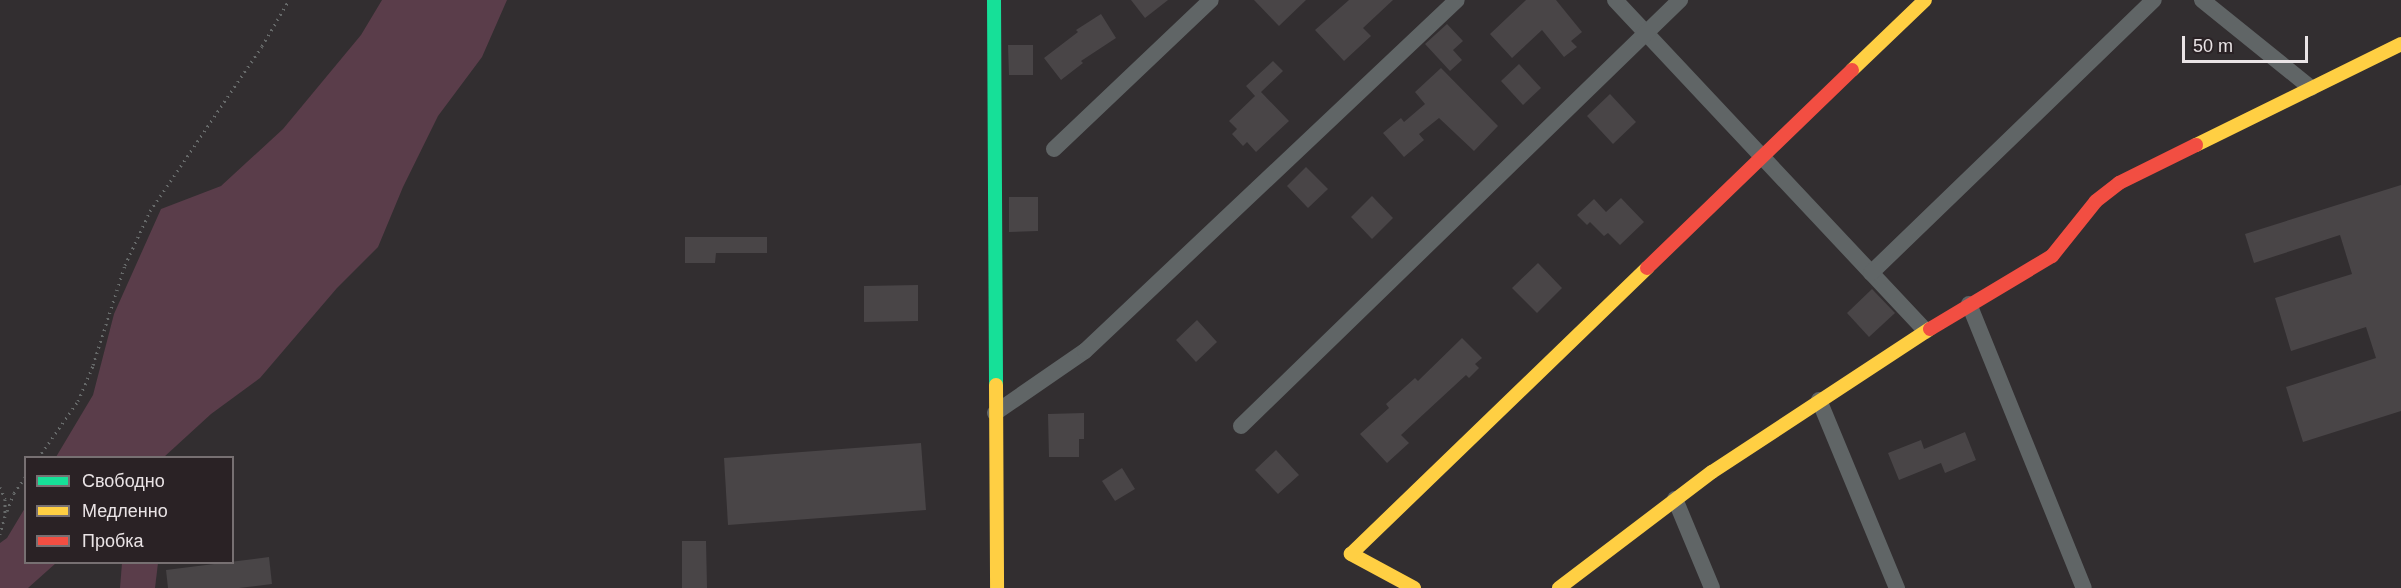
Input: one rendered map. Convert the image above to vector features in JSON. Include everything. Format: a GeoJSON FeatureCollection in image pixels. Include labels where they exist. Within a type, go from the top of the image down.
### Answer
{"type":"FeatureCollection","features":[{"type":"Feature","properties":{"kind":"street"},"geometry":{"type":"LineString","coordinates":[[994,0],[997,588]]}},
{"type":"Feature","properties":{"kind":"street"},"geometry":{"type":"LineString","coordinates":[[1054,149],[1211,0]]}},
{"type":"Feature","properties":{"kind":"street"},"geometry":{"type":"LineString","coordinates":[[995,413],[1085,351],[1457,0]]}},
{"type":"Feature","properties":{"kind":"street"},"geometry":{"type":"LineString","coordinates":[[1615,0],[1926,331]]}},
{"type":"Feature","properties":{"kind":"street"},"geometry":{"type":"LineString","coordinates":[[1241,426],[1680,0]]}},
{"type":"Feature","properties":{"kind":"street"},"geometry":{"type":"LineString","coordinates":[[1414,588],[1351,554],[1925,0]]}},
{"type":"Feature","properties":{"kind":"street"},"geometry":{"type":"LineString","coordinates":[[1871,273],[2154,0]]}},
{"type":"Feature","properties":{"kind":"street"},"geometry":{"type":"LineString","coordinates":[[2202,0],[2311,88]]}},
{"type":"Feature","properties":{"kind":"street"},"geometry":{"type":"LineString","coordinates":[[1559,588],[1675,499],[1819,400],[1969,304],[2052,256],[2096,201],[2119,183],[2401,44]]}},
{"type":"Feature","properties":{"kind":"street"},"geometry":{"type":"LineString","coordinates":[[1969,304],[2084,588]]}},
{"type":"Feature","properties":{"kind":"street"},"geometry":{"type":"LineString","coordinates":[[1819,400],[1897,588]]}},
{"type":"Feature","properties":{"kind":"street"},"geometry":{"type":"LineString","coordinates":[[1675,499],[1712,588]]}},
{"type":"Feature","properties":{"kind":"path"},"geometry":{"type":"LineString","coordinates":[[39,456],[78,401],[93,365],[125,265],[150,211],[262,46],[289,0]]}},
{"type":"Feature","properties":{"kind":"path"},"geometry":{"type":"LineString","coordinates":[[0,534],[14,493],[24,479]]}},
{"type":"Feature","properties":{"kind":"path"},"geometry":{"type":"LineString","coordinates":[[0,487],[5,499],[5,516]]}},
{"type":"Feature","properties":{"kind":"shaded area"},"geometry":{"type":"Polygon","coordinates":[[[382,0],[507,0],[482,57],[438,116],[403,187],[378,247],[337,288],[260,378],[211,414],[165,456],[57,456],[93,395],[114,314],[161,209],[221,186],[283,129],[361,35],[382,0]]]}},
{"type":"Feature","properties":{"kind":"shaded area"},"geometry":{"type":"Polygon","coordinates":[[[24,510],[24,564],[55,564],[28,588],[0,588],[0,543],[7,538],[24,510]]]}},
{"type":"Feature","properties":{"kind":"shaded area"},"geometry":{"type":"Polygon","coordinates":[[[122,564],[158,564],[155,588],[120,588],[122,564]]]}},
{"type":"Feature","properties":{"kind":"building"},"geometry":{"type":"Polygon","coordinates":[[[1131,0],[1168,0],[1145,18],[1131,0]]]}},
{"type":"Feature","properties":{"kind":"building"},"geometry":{"type":"Polygon","coordinates":[[[1254,0],[1306,0],[1279,26],[1254,0]]]}},
{"type":"Feature","properties":{"kind":"building"},"geometry":{"type":"Polygon","coordinates":[[[1349,0],[1393,0],[1363,28],[1371,36],[1344,61],[1315,30],[1349,0]]]}},
{"type":"Feature","properties":{"kind":"building"},"geometry":{"type":"Polygon","coordinates":[[[1526,0],[1556,0],[1582,32],[1571,41],[1577,47],[1564,57],[1542,30],[1512,58],[1490,34],[1526,0]]]}},
{"type":"Feature","properties":{"kind":"building"},"geometry":{"type":"Polygon","coordinates":[[[1101,14],[1116,38],[1081,61],[1083,63],[1061,80],[1044,58],[1078,32],[1076,30],[1101,14]]]}},
{"type":"Feature","properties":{"kind":"building"},"geometry":{"type":"Polygon","coordinates":[[[1447,24],[1463,41],[1453,50],[1462,60],[1450,71],[1425,44],[1447,24]]]}},
{"type":"Feature","properties":{"kind":"building"},"geometry":{"type":"Polygon","coordinates":[[[1008,45],[1033,45],[1033,75],[1009,75],[1008,45]]]}},
{"type":"Feature","properties":{"kind":"building"},"geometry":{"type":"Polygon","coordinates":[[[1273,61],[1283,71],[1261,92],[1289,121],[1256,152],[1247,142],[1243,146],[1232,134],[1237,129],[1229,121],[1255,96],[1246,86],[1273,61]]]}},
{"type":"Feature","properties":{"kind":"building"},"geometry":{"type":"Polygon","coordinates":[[[1519,64],[1541,88],[1523,105],[1501,81],[1519,64]]]}},
{"type":"Feature","properties":{"kind":"building"},"geometry":{"type":"Polygon","coordinates":[[[1441,68],[1498,126],[1474,151],[1439,118],[1419,134],[1424,140],[1404,157],[1383,133],[1401,118],[1404,122],[1425,104],[1415,92],[1441,68]]]}},
{"type":"Feature","properties":{"kind":"building"},"geometry":{"type":"Polygon","coordinates":[[[1610,94],[1636,122],[1613,144],[1587,116],[1610,94]]]}},
{"type":"Feature","properties":{"kind":"building"},"geometry":{"type":"Polygon","coordinates":[[[1306,167],[1328,189],[1308,208],[1287,186],[1306,167]]]}},
{"type":"Feature","properties":{"kind":"building"},"geometry":{"type":"Polygon","coordinates":[[[2401,185],[2401,411],[2303,442],[2286,387],[2376,358],[2366,327],[2291,351],[2275,298],[2352,274],[2340,235],[2254,263],[2245,234],[2401,185]]]}},
{"type":"Feature","properties":{"kind":"building"},"geometry":{"type":"Polygon","coordinates":[[[1372,196],[1393,218],[1372,239],[1351,217],[1372,196]]]}},
{"type":"Feature","properties":{"kind":"building"},"geometry":{"type":"Polygon","coordinates":[[[1009,197],[1038,197],[1038,231],[1009,232],[1009,197]]]}},
{"type":"Feature","properties":{"kind":"building"},"geometry":{"type":"Polygon","coordinates":[[[1621,198],[1644,222],[1620,245],[1608,233],[1604,236],[1590,222],[1587,225],[1577,215],[1594,199],[1606,212],[1621,198]]]}},
{"type":"Feature","properties":{"kind":"building"},"geometry":{"type":"Polygon","coordinates":[[[685,237],[767,237],[767,253],[716,253],[715,263],[685,263],[685,237]]]}},
{"type":"Feature","properties":{"kind":"building"},"geometry":{"type":"Polygon","coordinates":[[[1538,263],[1562,288],[1537,313],[1512,288],[1538,263]]]}},
{"type":"Feature","properties":{"kind":"building"},"geometry":{"type":"Polygon","coordinates":[[[918,285],[918,321],[864,322],[864,286],[918,285]]]}},
{"type":"Feature","properties":{"kind":"building"},"geometry":{"type":"Polygon","coordinates":[[[1872,289],[1895,313],[1869,337],[1847,313],[1872,289]]]}},
{"type":"Feature","properties":{"kind":"building"},"geometry":{"type":"Polygon","coordinates":[[[1197,320],[1217,342],[1196,362],[1176,340],[1197,320]]]}},
{"type":"Feature","properties":{"kind":"building"},"geometry":{"type":"Polygon","coordinates":[[[1462,338],[1482,358],[1475,364],[1479,368],[1469,378],[1466,375],[1401,435],[1409,443],[1387,463],[1360,434],[1389,408],[1386,404],[1415,378],[1418,381],[1462,338]]]}},
{"type":"Feature","properties":{"kind":"building"},"geometry":{"type":"Polygon","coordinates":[[[1084,413],[1084,439],[1079,439],[1079,457],[1049,457],[1048,414],[1084,413]]]}},
{"type":"Feature","properties":{"kind":"building"},"geometry":{"type":"Polygon","coordinates":[[[1965,432],[1976,460],[1945,473],[1941,463],[1899,480],[1888,453],[1921,440],[1924,449],[1965,432]]]}},
{"type":"Feature","properties":{"kind":"building"},"geometry":{"type":"Polygon","coordinates":[[[921,443],[926,510],[728,525],[724,458],[921,443]]]}},
{"type":"Feature","properties":{"kind":"building"},"geometry":{"type":"Polygon","coordinates":[[[1276,450],[1299,475],[1278,494],[1255,470],[1276,450]]]}},
{"type":"Feature","properties":{"kind":"building"},"geometry":{"type":"Polygon","coordinates":[[[1122,468],[1135,489],[1115,501],[1102,481],[1122,468]]]}},
{"type":"Feature","properties":{"kind":"building"},"geometry":{"type":"Polygon","coordinates":[[[682,541],[706,541],[707,588],[682,588],[682,541]]]}},
{"type":"Feature","properties":{"kind":"building"},"geometry":{"type":"Polygon","coordinates":[[[269,557],[272,584],[239,588],[168,588],[166,570],[234,564],[234,561],[269,557]]]}},
{"type":"Feature","properties":{"kind":"traffic: fast"},"geometry":{"type":"LineString","coordinates":[[994,0],[996,385]]}},
{"type":"Feature","properties":{"kind":"traffic: slow"},"geometry":{"type":"LineString","coordinates":[[1852,70],[1925,0]]}},
{"type":"Feature","properties":{"kind":"traffic: slow"},"geometry":{"type":"LineString","coordinates":[[2196,145],[2401,44]]}},
{"type":"Feature","properties":{"kind":"traffic: slow"},"geometry":{"type":"LineString","coordinates":[[1414,588],[1351,554],[1647,268]]}},
{"type":"Feature","properties":{"kind":"traffic: slow"},"geometry":{"type":"LineString","coordinates":[[1559,588],[1712,472],[1930,329]]}},
{"type":"Feature","properties":{"kind":"traffic: slow"},"geometry":{"type":"LineString","coordinates":[[996,385],[997,588]]}},
{"type":"Feature","properties":{"kind":"traffic: jam"},"geometry":{"type":"LineString","coordinates":[[1647,268],[1852,70]]}},
{"type":"Feature","properties":{"kind":"traffic: jam"},"geometry":{"type":"LineString","coordinates":[[1930,329],[2052,256],[2096,201],[2119,183],[2196,145]]}}]}
